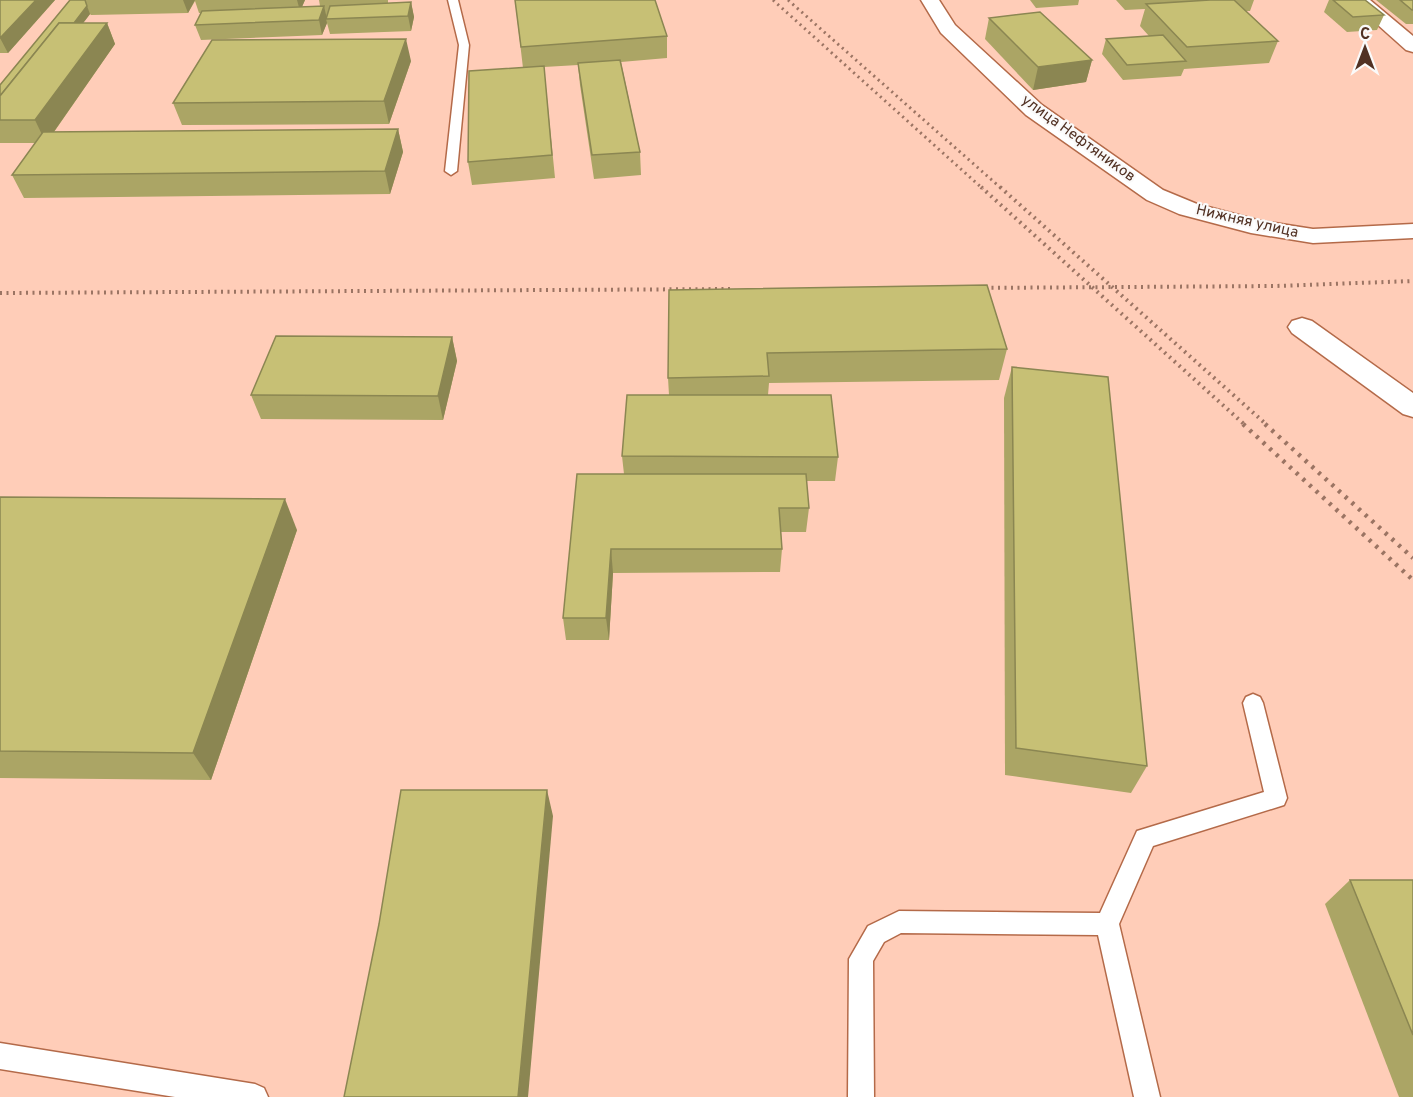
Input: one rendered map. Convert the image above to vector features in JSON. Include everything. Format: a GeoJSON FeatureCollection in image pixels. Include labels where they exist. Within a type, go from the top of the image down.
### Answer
{"type":"FeatureCollection","features":[{"type":"Feature","properties":{"kind":"street","name":"улица Нефтяников"},"geometry":{"type":"LineString","coordinates":[[930,0],[948,29],[1034,110],[1155,195]]}},
{"type":"Feature","properties":{"kind":"street"},"geometry":{"type":"LineString","coordinates":[[1359,0],[1413,46]]}},
{"type":"Feature","properties":{"kind":"street","name":"Нижняя улица"},"geometry":{"type":"LineString","coordinates":[[1155,195],[1188,209],[1260,228],[1313,236],[1413,231]]}},
{"type":"Feature","properties":{"kind":"street"},"geometry":{"type":"LineString","coordinates":[[1302,327],[1413,407]]}},
{"type":"Feature","properties":{"kind":"lane"},"geometry":{"type":"LineString","coordinates":[[451,171],[464,45],[453,0]]}},
{"type":"Feature","properties":{"kind":"lane"},"geometry":{"type":"LineString","coordinates":[[1147,1097],[1107,924],[1145,838],[1276,798],[1253,703]]}},
{"type":"Feature","properties":{"kind":"lane"},"geometry":{"type":"LineString","coordinates":[[861,1097],[861,959],[876,934],[899,922],[1107,924]]}},
{"type":"Feature","properties":{"kind":"lane"},"geometry":{"type":"LineString","coordinates":[[0,1056],[255,1097]]}},
{"type":"Feature","properties":{"kind":"building"},"geometry":{"type":"Polygon","coordinates":[[[0,0],[36,0],[0,38],[0,0]]]}},
{"type":"Feature","properties":{"kind":"building"},"geometry":{"type":"Polygon","coordinates":[[[70,0],[85,0],[87,6],[74,23],[59,23],[0,96],[0,85],[70,0]]]}},
{"type":"Feature","properties":{"kind":"building"},"geometry":{"type":"Polygon","coordinates":[[[515,0],[655,0],[667,36],[521,47],[515,0]]]}},
{"type":"Feature","properties":{"kind":"building"},"geometry":{"type":"Polygon","coordinates":[[[1234,0],[1278,41],[1187,47],[1146,4],[1234,0]]]}},
{"type":"Feature","properties":{"kind":"building"},"geometry":{"type":"Polygon","coordinates":[[[1333,0],[1365,0],[1384,15],[1353,17],[1333,0]]]}},
{"type":"Feature","properties":{"kind":"building"},"geometry":{"type":"Polygon","coordinates":[[[1400,0],[1413,0],[1413,10],[1412,10],[1400,0]]]}},
{"type":"Feature","properties":{"kind":"building"},"geometry":{"type":"Polygon","coordinates":[[[411,2],[408,16],[326,19],[330,6],[411,2]]]}},
{"type":"Feature","properties":{"kind":"building"},"geometry":{"type":"Polygon","coordinates":[[[324,6],[319,20],[195,25],[202,11],[324,6]]]}},
{"type":"Feature","properties":{"kind":"building"},"geometry":{"type":"Polygon","coordinates":[[[1040,12],[1092,60],[1038,67],[989,18],[1040,12]]]}},
{"type":"Feature","properties":{"kind":"building"},"geometry":{"type":"Polygon","coordinates":[[[59,23],[107,23],[35,120],[0,120],[0,96],[59,23]]]}},
{"type":"Feature","properties":{"kind":"building"},"geometry":{"type":"Polygon","coordinates":[[[1163,35],[1186,61],[1127,65],[1106,39],[1163,35]]]}},
{"type":"Feature","properties":{"kind":"building"},"geometry":{"type":"Polygon","coordinates":[[[406,39],[384,101],[173,103],[212,40],[406,39]]]}},
{"type":"Feature","properties":{"kind":"building"},"geometry":{"type":"Polygon","coordinates":[[[620,60],[640,152],[592,155],[578,63],[620,60]]]}},
{"type":"Feature","properties":{"kind":"building"},"geometry":{"type":"Polygon","coordinates":[[[544,66],[552,155],[468,162],[469,71],[544,66]]]}},
{"type":"Feature","properties":{"kind":"building"},"geometry":{"type":"Polygon","coordinates":[[[398,129],[385,171],[12,175],[43,132],[398,129]]]}},
{"type":"Feature","properties":{"kind":"building"},"geometry":{"type":"Polygon","coordinates":[[[987,285],[1007,349],[767,353],[769,376],[668,378],[669,290],[987,285]]]}},
{"type":"Feature","properties":{"kind":"building"},"geometry":{"type":"Polygon","coordinates":[[[276,336],[452,337],[438,396],[251,395],[276,336]]]}},
{"type":"Feature","properties":{"kind":"building"},"geometry":{"type":"Polygon","coordinates":[[[1012,367],[1108,377],[1147,766],[1016,748],[1012,367]]]}},
{"type":"Feature","properties":{"kind":"building"},"geometry":{"type":"Polygon","coordinates":[[[627,395],[831,395],[838,457],[622,456],[627,395]]]}},
{"type":"Feature","properties":{"kind":"building"},"geometry":{"type":"Polygon","coordinates":[[[577,474],[806,474],[809,508],[779,508],[782,549],[611,549],[606,618],[563,618],[577,474]]]}},
{"type":"Feature","properties":{"kind":"building"},"geometry":{"type":"Polygon","coordinates":[[[0,497],[285,499],[193,753],[0,751],[0,497]]]}},
{"type":"Feature","properties":{"kind":"building"},"geometry":{"type":"Polygon","coordinates":[[[401,790],[547,790],[518,1097],[344,1097],[379,924],[401,790]]]}},
{"type":"Feature","properties":{"kind":"building"},"geometry":{"type":"Polygon","coordinates":[[[1350,880],[1413,880],[1413,1035],[1350,880]]]}},
{"type":"Feature","properties":{"kind":"railway"},"geometry":{"type":"LineString","coordinates":[[773,0],[983,189]]}},
{"type":"Feature","properties":{"kind":"railway"},"geometry":{"type":"LineString","coordinates":[[788,0],[1002,189]]}},
{"type":"Feature","properties":{"kind":"railway"},"geometry":{"type":"LineString","coordinates":[[981,187],[1092,287]]}},
{"type":"Feature","properties":{"kind":"railway"},"geometry":{"type":"LineString","coordinates":[[1000,187],[1112,287]]}},
{"type":"Feature","properties":{"kind":"railway"},"geometry":{"type":"LineString","coordinates":[[1112,287],[1276,286],[1413,281]]}},
{"type":"Feature","properties":{"kind":"railway"},"geometry":{"type":"LineString","coordinates":[[972,288],[1092,287]]}},
{"type":"Feature","properties":{"kind":"railway"},"geometry":{"type":"LineString","coordinates":[[1092,287],[1245,425]]}},
{"type":"Feature","properties":{"kind":"railway"},"geometry":{"type":"LineString","coordinates":[[1092,287],[1112,287]]}},
{"type":"Feature","properties":{"kind":"railway"},"geometry":{"type":"LineString","coordinates":[[1112,287],[1267,425]]}},
{"type":"Feature","properties":{"kind":"railway"},"geometry":{"type":"LineString","coordinates":[[0,293],[732,289]]}},
{"type":"Feature","properties":{"kind":"railway"},"geometry":{"type":"LineString","coordinates":[[1243,424],[1413,580]]}},
{"type":"Feature","properties":{"kind":"railway"},"geometry":{"type":"LineString","coordinates":[[1265,424],[1413,558]]}}]}
